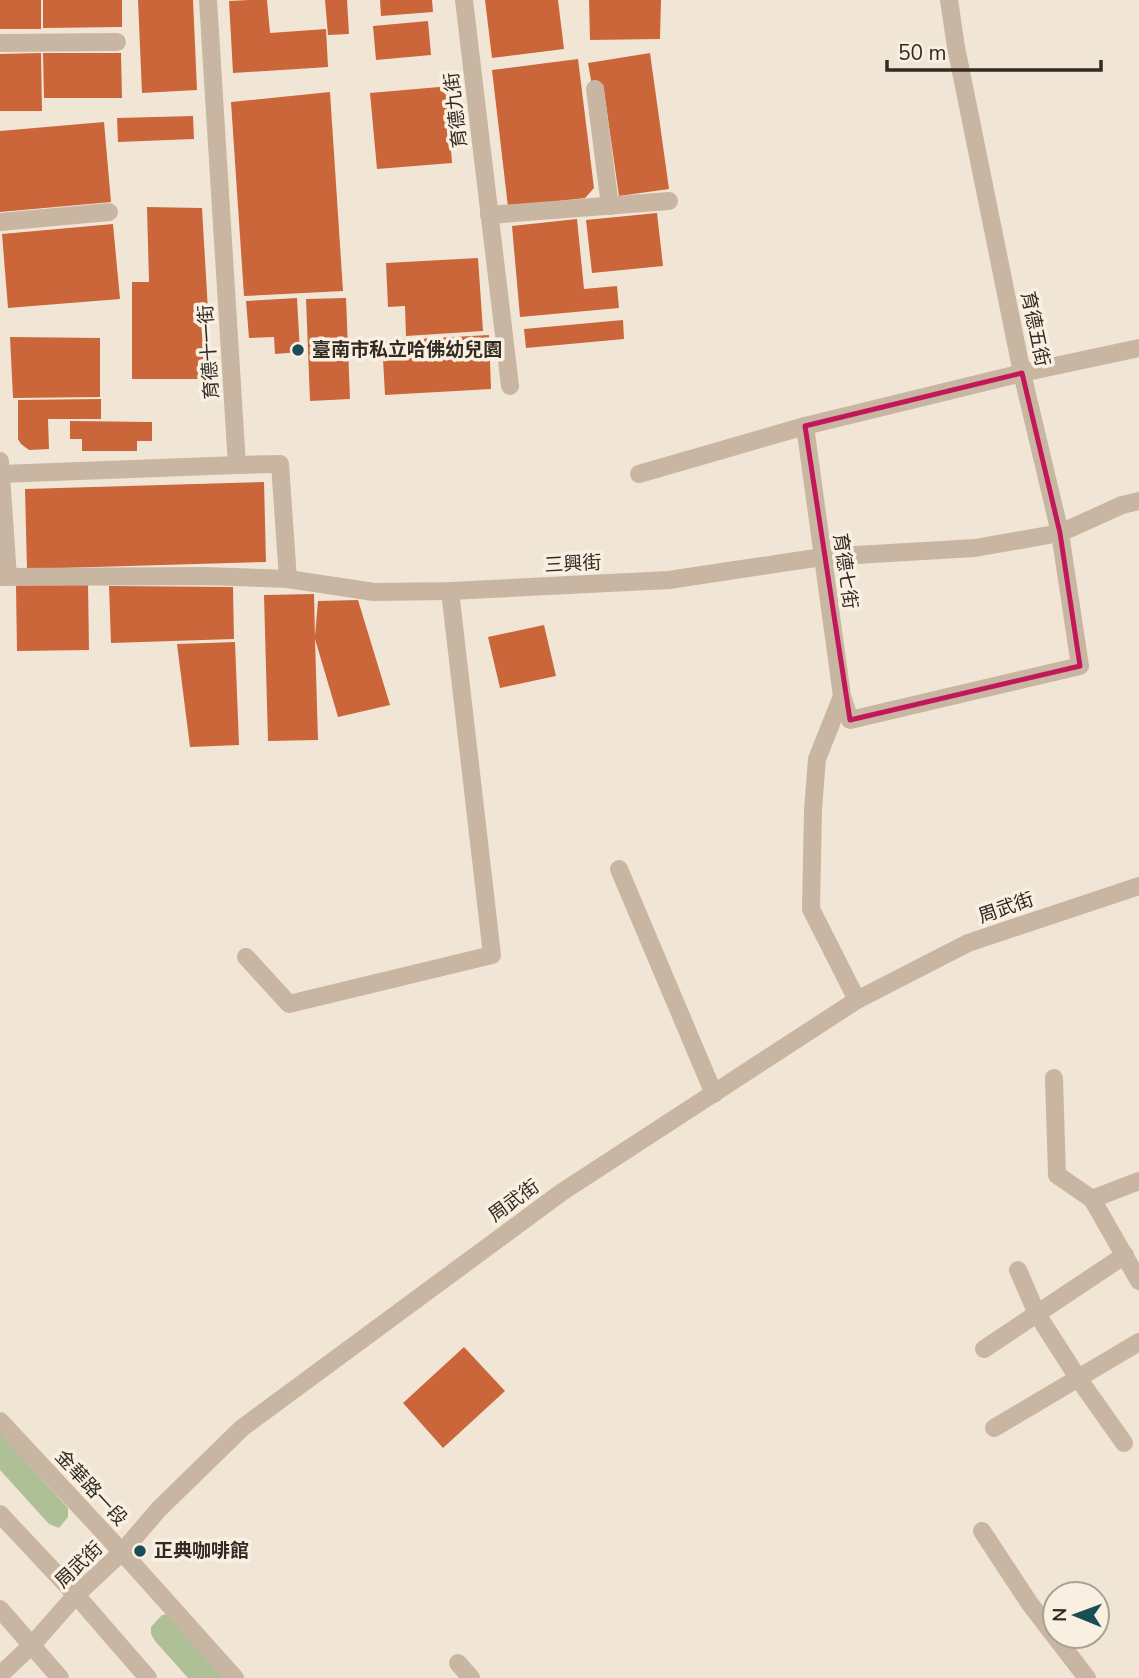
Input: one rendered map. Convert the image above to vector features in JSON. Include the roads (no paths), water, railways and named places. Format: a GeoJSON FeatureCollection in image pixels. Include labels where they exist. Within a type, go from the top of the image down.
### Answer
{"type":"FeatureCollection","features":[{"type":"Feature","properties":{"kind":"street","name":"育德十一街"},"geometry":{"type":"LineString","coordinates":[[208,0],[237,465]]}},
{"type":"Feature","properties":{"kind":"street","name":"育德九街"},"geometry":{"type":"LineString","coordinates":[[464,0],[510,386]]}},
{"type":"Feature","properties":{"kind":"street","name":"育德五街"},"geometry":{"type":"LineString","coordinates":[[850,720],[1080,666],[1060,533],[1022,373],[956,47],[949,0]]}},
{"type":"Feature","properties":{"kind":"street"},"geometry":{"type":"LineString","coordinates":[[0,43],[117,42]]}},
{"type":"Feature","properties":{"kind":"street"},"geometry":{"type":"LineString","coordinates":[[595,89],[610,206]]}},
{"type":"Feature","properties":{"kind":"street"},"geometry":{"type":"LineString","coordinates":[[489,215],[669,201]]}},
{"type":"Feature","properties":{"kind":"street"},"geometry":{"type":"LineString","coordinates":[[0,222],[109,212]]}},
{"type":"Feature","properties":{"kind":"street"},"geometry":{"type":"LineString","coordinates":[[639,474],[805,426],[1022,373],[1139,348]]}},
{"type":"Feature","properties":{"kind":"street","name":"育德七街"},"geometry":{"type":"LineString","coordinates":[[805,426],[842,696],[850,720]]}},
{"type":"Feature","properties":{"kind":"street"},"geometry":{"type":"LineString","coordinates":[[0,461],[4,577]]}},
{"type":"Feature","properties":{"kind":"street"},"geometry":{"type":"LineString","coordinates":[[1,474],[280,464],[288,579]]}},
{"type":"Feature","properties":{"kind":"street","name":"三興街"},"geometry":{"type":"LineString","coordinates":[[4,577],[205,576],[288,579],[374,592],[669,580],[822,557],[975,548],[1060,533],[1122,505],[1139,501]]}},
{"type":"Feature","properties":{"kind":"street"},"geometry":{"type":"LineString","coordinates":[[246,957],[289,1004],[492,955],[450,591]]}},
{"type":"Feature","properties":{"kind":"street"},"geometry":{"type":"LineString","coordinates":[[842,696],[817,759],[811,909],[858,1000]]}},
{"type":"Feature","properties":{"kind":"street"},"geometry":{"type":"LineString","coordinates":[[620,869],[714,1094]]}},
{"type":"Feature","properties":{"kind":"street","name":"周武街"},"geometry":{"type":"LineString","coordinates":[[0,1675],[76,1595],[122,1552],[159,1509],[242,1427],[562,1192],[858,1000],[968,943],[1139,886]]}},
{"type":"Feature","properties":{"kind":"street"},"geometry":{"type":"LineString","coordinates":[[1054,1079],[1058,1175],[1093,1199],[1139,1281]]}},
{"type":"Feature","properties":{"kind":"street"},"geometry":{"type":"LineString","coordinates":[[1093,1199],[1139,1181]]}},
{"type":"Feature","properties":{"kind":"street"},"geometry":{"type":"LineString","coordinates":[[984,1349],[1125,1255]]}},
{"type":"Feature","properties":{"kind":"street"},"geometry":{"type":"LineString","coordinates":[[1018,1270],[1037,1314],[1124,1443]]}},
{"type":"Feature","properties":{"kind":"street"},"geometry":{"type":"LineString","coordinates":[[994,1429],[1139,1342]]}},
{"type":"Feature","properties":{"kind":"street","name":"金華路一段"},"geometry":{"type":"LineString","coordinates":[[0,1422],[235,1678]]}},
{"type":"Feature","properties":{"kind":"street"},"geometry":{"type":"LineString","coordinates":[[0,1514],[76,1595],[148,1678]]}},
{"type":"Feature","properties":{"kind":"street"},"geometry":{"type":"LineString","coordinates":[[982,1531],[1030,1604],[1087,1678]]}},
{"type":"Feature","properties":{"kind":"street"},"geometry":{"type":"LineString","coordinates":[[0,1609],[60,1678]]}},
{"type":"Feature","properties":{"kind":"street"},"geometry":{"type":"LineString","coordinates":[[458,1663],[471,1678]]}},
{"type":"Feature","properties":{"kind":"place","name":"臺南市私立哈佛幼兒園"},"geometry":{"type":"Point","coordinates":[298,350]}},
{"type":"Feature","properties":{"kind":"place","name":"正典咖啡館"},"geometry":{"type":"Point","coordinates":[140,1551]}}]}
